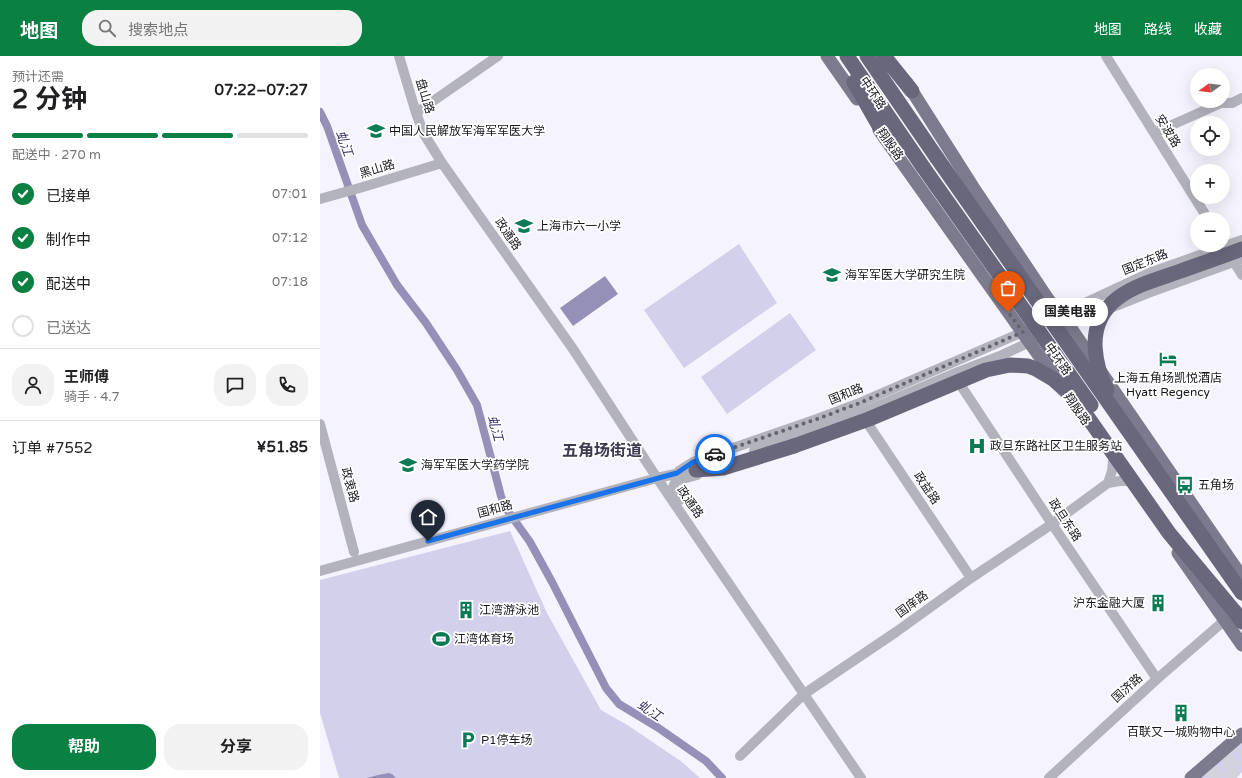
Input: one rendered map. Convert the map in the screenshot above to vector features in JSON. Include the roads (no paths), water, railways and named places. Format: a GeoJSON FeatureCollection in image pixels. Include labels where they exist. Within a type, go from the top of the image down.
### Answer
{"type":"FeatureCollection","features":[{"type":"Feature","properties":{"kind":"highway"},"geometry":{"type":"LineString","coordinates":[[838,56],[886,138]]}},
{"type":"Feature","properties":{"kind":"highway","name":"中环路"},"geometry":{"type":"LineString","coordinates":[[848,56],[1234,618]]}},
{"type":"Feature","properties":{"kind":"highway","name":"中环路"},"geometry":{"type":"LineString","coordinates":[[867,56],[1242,593]]}},
{"type":"Feature","properties":{"kind":"highway"},"geometry":{"type":"LineString","coordinates":[[884,56],[912,91]]}},
{"type":"Feature","properties":{"kind":"highway"},"geometry":{"type":"LineString","coordinates":[[1239,257],[1149,281],[1125,292],[1115,300],[1102,315],[1096,333],[1095,342],[1097,363],[1100,374],[1110,396],[1190,512],[1242,593]]}},
{"type":"Feature","properties":{"kind":"highway"},"geometry":{"type":"LineString","coordinates":[[696,470],[723,468],[794,446],[869,419],[986,370],[1010,365],[1028,366],[1053,379],[1075,399],[1169,533],[1234,618]]}},
{"type":"Feature","properties":{"kind":"main road","name":"翔殷路"},"geometry":{"type":"LineString","coordinates":[[827,56],[1127,481],[1234,618],[1242,645]]}},
{"type":"Feature","properties":{"kind":"main road"},"geometry":{"type":"LineString","coordinates":[[891,56],[973,187],[1048,299],[1126,424],[1205,538],[1242,588]]}},
{"type":"Feature","properties":{"kind":"main road"},"geometry":{"type":"LineString","coordinates":[[1061,321],[1242,577]]}},
{"type":"Feature","properties":{"kind":"main road"},"geometry":{"type":"LineString","coordinates":[[1191,778],[1242,734]]}},
{"type":"Feature","properties":{"kind":"street","name":"盘山路"},"geometry":{"type":"LineString","coordinates":[[399,56],[416,113],[424,134],[442,163]]}},
{"type":"Feature","properties":{"kind":"street"},"geometry":{"type":"LineString","coordinates":[[416,113],[498,56]]}},
{"type":"Feature","properties":{"kind":"street","name":"安波路"},"geometry":{"type":"LineString","coordinates":[[1106,56],[1204,212]]}},
{"type":"Feature","properties":{"kind":"street"},"geometry":{"type":"LineString","coordinates":[[1154,134],[1221,103],[1232,103],[1242,98]]}},
{"type":"Feature","properties":{"kind":"street","name":"黑山路"},"geometry":{"type":"LineString","coordinates":[[320,199],[442,163]]}},
{"type":"Feature","properties":{"kind":"street","name":"政通路"},"geometry":{"type":"LineString","coordinates":[[442,163],[573,349],[657,478],[861,778]]}},
{"type":"Feature","properties":{"kind":"street","name":"国定东路"},"geometry":{"type":"LineString","coordinates":[[1230,243],[1242,240]]}},
{"type":"Feature","properties":{"kind":"street"},"geometry":{"type":"LineString","coordinates":[[1230,250],[1239,257],[1242,275]]}},
{"type":"Feature","properties":{"kind":"street","name":"国定东路"},"geometry":{"type":"LineString","coordinates":[[1061,321],[1149,273],[1205,252]]}},
{"type":"Feature","properties":{"kind":"street"},"geometry":{"type":"LineString","coordinates":[[1026,337],[1061,321],[1148,293],[1239,257]]}},
{"type":"Feature","properties":{"kind":"street","name":"国和路"},"geometry":{"type":"LineString","coordinates":[[320,570],[657,478],[696,470],[763,448],[861,413],[1000,356],[1026,337]]}},
{"type":"Feature","properties":{"kind":"street","name":"国和路"},"geometry":{"type":"LineString","coordinates":[[677,473],[693,462],[857,404],[1026,337]]}},
{"type":"Feature","properties":{"kind":"street","name":"政旦东路"},"geometry":{"type":"LineString","coordinates":[[953,374],[1052,524],[1157,678]]}},
{"type":"Feature","properties":{"kind":"street","name":"政益路"},"geometry":{"type":"LineString","coordinates":[[861,413],[971,578]]}},
{"type":"Feature","properties":{"kind":"street","name":"政衷路"},"geometry":{"type":"LineString","coordinates":[[320,424],[354,552]]}},
{"type":"Feature","properties":{"kind":"street"},"geometry":{"type":"LineString","coordinates":[[1108,484],[1113,461]]}},
{"type":"Feature","properties":{"kind":"street"},"geometry":{"type":"LineString","coordinates":[[710,554],[707,543],[673,490],[673,486],[676,481],[723,468]]}},
{"type":"Feature","properties":{"kind":"street","name":"国庠路"},"geometry":{"type":"LineString","coordinates":[[740,756],[804,694],[896,632],[971,578],[1052,524],[1108,484],[1127,481]]}},
{"type":"Feature","properties":{"kind":"street","name":"国济路"},"geometry":{"type":"LineString","coordinates":[[1049,778],[1157,678],[1234,618]]}},
{"type":"Feature","properties":{"kind":"waterway","name":"虬江"},"geometry":{"type":"LineString","coordinates":[[320,112],[327,126],[362,225],[397,285],[426,323],[457,370],[477,405],[505,507],[530,542],[606,688],[619,704],[657,727],[706,761],[722,778]]}},
{"type":"Feature","properties":{"kind":"tunnel"},"geometry":{"type":"LineString","coordinates":[[1210,778],[1242,751]]}},
{"type":"Feature","properties":{"kind":"tunnel"},"geometry":{"type":"LineString","coordinates":[[1226,778],[1242,764]]}},
{"type":"Feature","properties":{"kind":"place","name":"中国人民解放军海军军医大学"},"geometry":{"type":"Point","coordinates":[376,131]}},
{"type":"Feature","properties":{"kind":"place","name":"上海市六一小学"},"geometry":{"type":"Point","coordinates":[524,226]}},
{"type":"Feature","properties":{"kind":"place","name":"海军军医大学研究生院"},"geometry":{"type":"Point","coordinates":[832,275]}},
{"type":"Feature","properties":{"kind":"place","name":"国美电器"},"geometry":{"type":"Point","coordinates":[1008,312]}},
{"type":"Feature","properties":{"kind":"place","name":"上海五角场凯悦酒店 Hyatt Regency"},"geometry":{"type":"Point","coordinates":[1168,359]}},
{"type":"Feature","properties":{"kind":"place","name":"政旦东路社区卫生服务站"},"geometry":{"type":"Point","coordinates":[977,446]}},
{"type":"Feature","properties":{"kind":"place","name":"海军军医大学药学院"},"geometry":{"type":"Point","coordinates":[408,465]}},
{"type":"Feature","properties":{"kind":"place","name":"五角场"},"geometry":{"type":"Point","coordinates":[1185,485]}},
{"type":"Feature","properties":{"kind":"place","name":"沪东金融大厦"},"geometry":{"type":"Point","coordinates":[1158,603]}},
{"type":"Feature","properties":{"kind":"place","name":"江湾游泳池"},"geometry":{"type":"Point","coordinates":[466,610]}},
{"type":"Feature","properties":{"kind":"place","name":"江湾体育场"},"geometry":{"type":"Point","coordinates":[441,639]}},
{"type":"Feature","properties":{"kind":"place","name":"百联又一城购物中心"},"geometry":{"type":"Point","coordinates":[1181,713]}},
{"type":"Feature","properties":{"kind":"place","name":"P1停车场"},"geometry":{"type":"Point","coordinates":[468,740]}},
{"type":"Feature","properties":{"kind":"district","name":"五角场街道"},"geometry":{"type":"Point","coordinates":[602,450]}}]}
